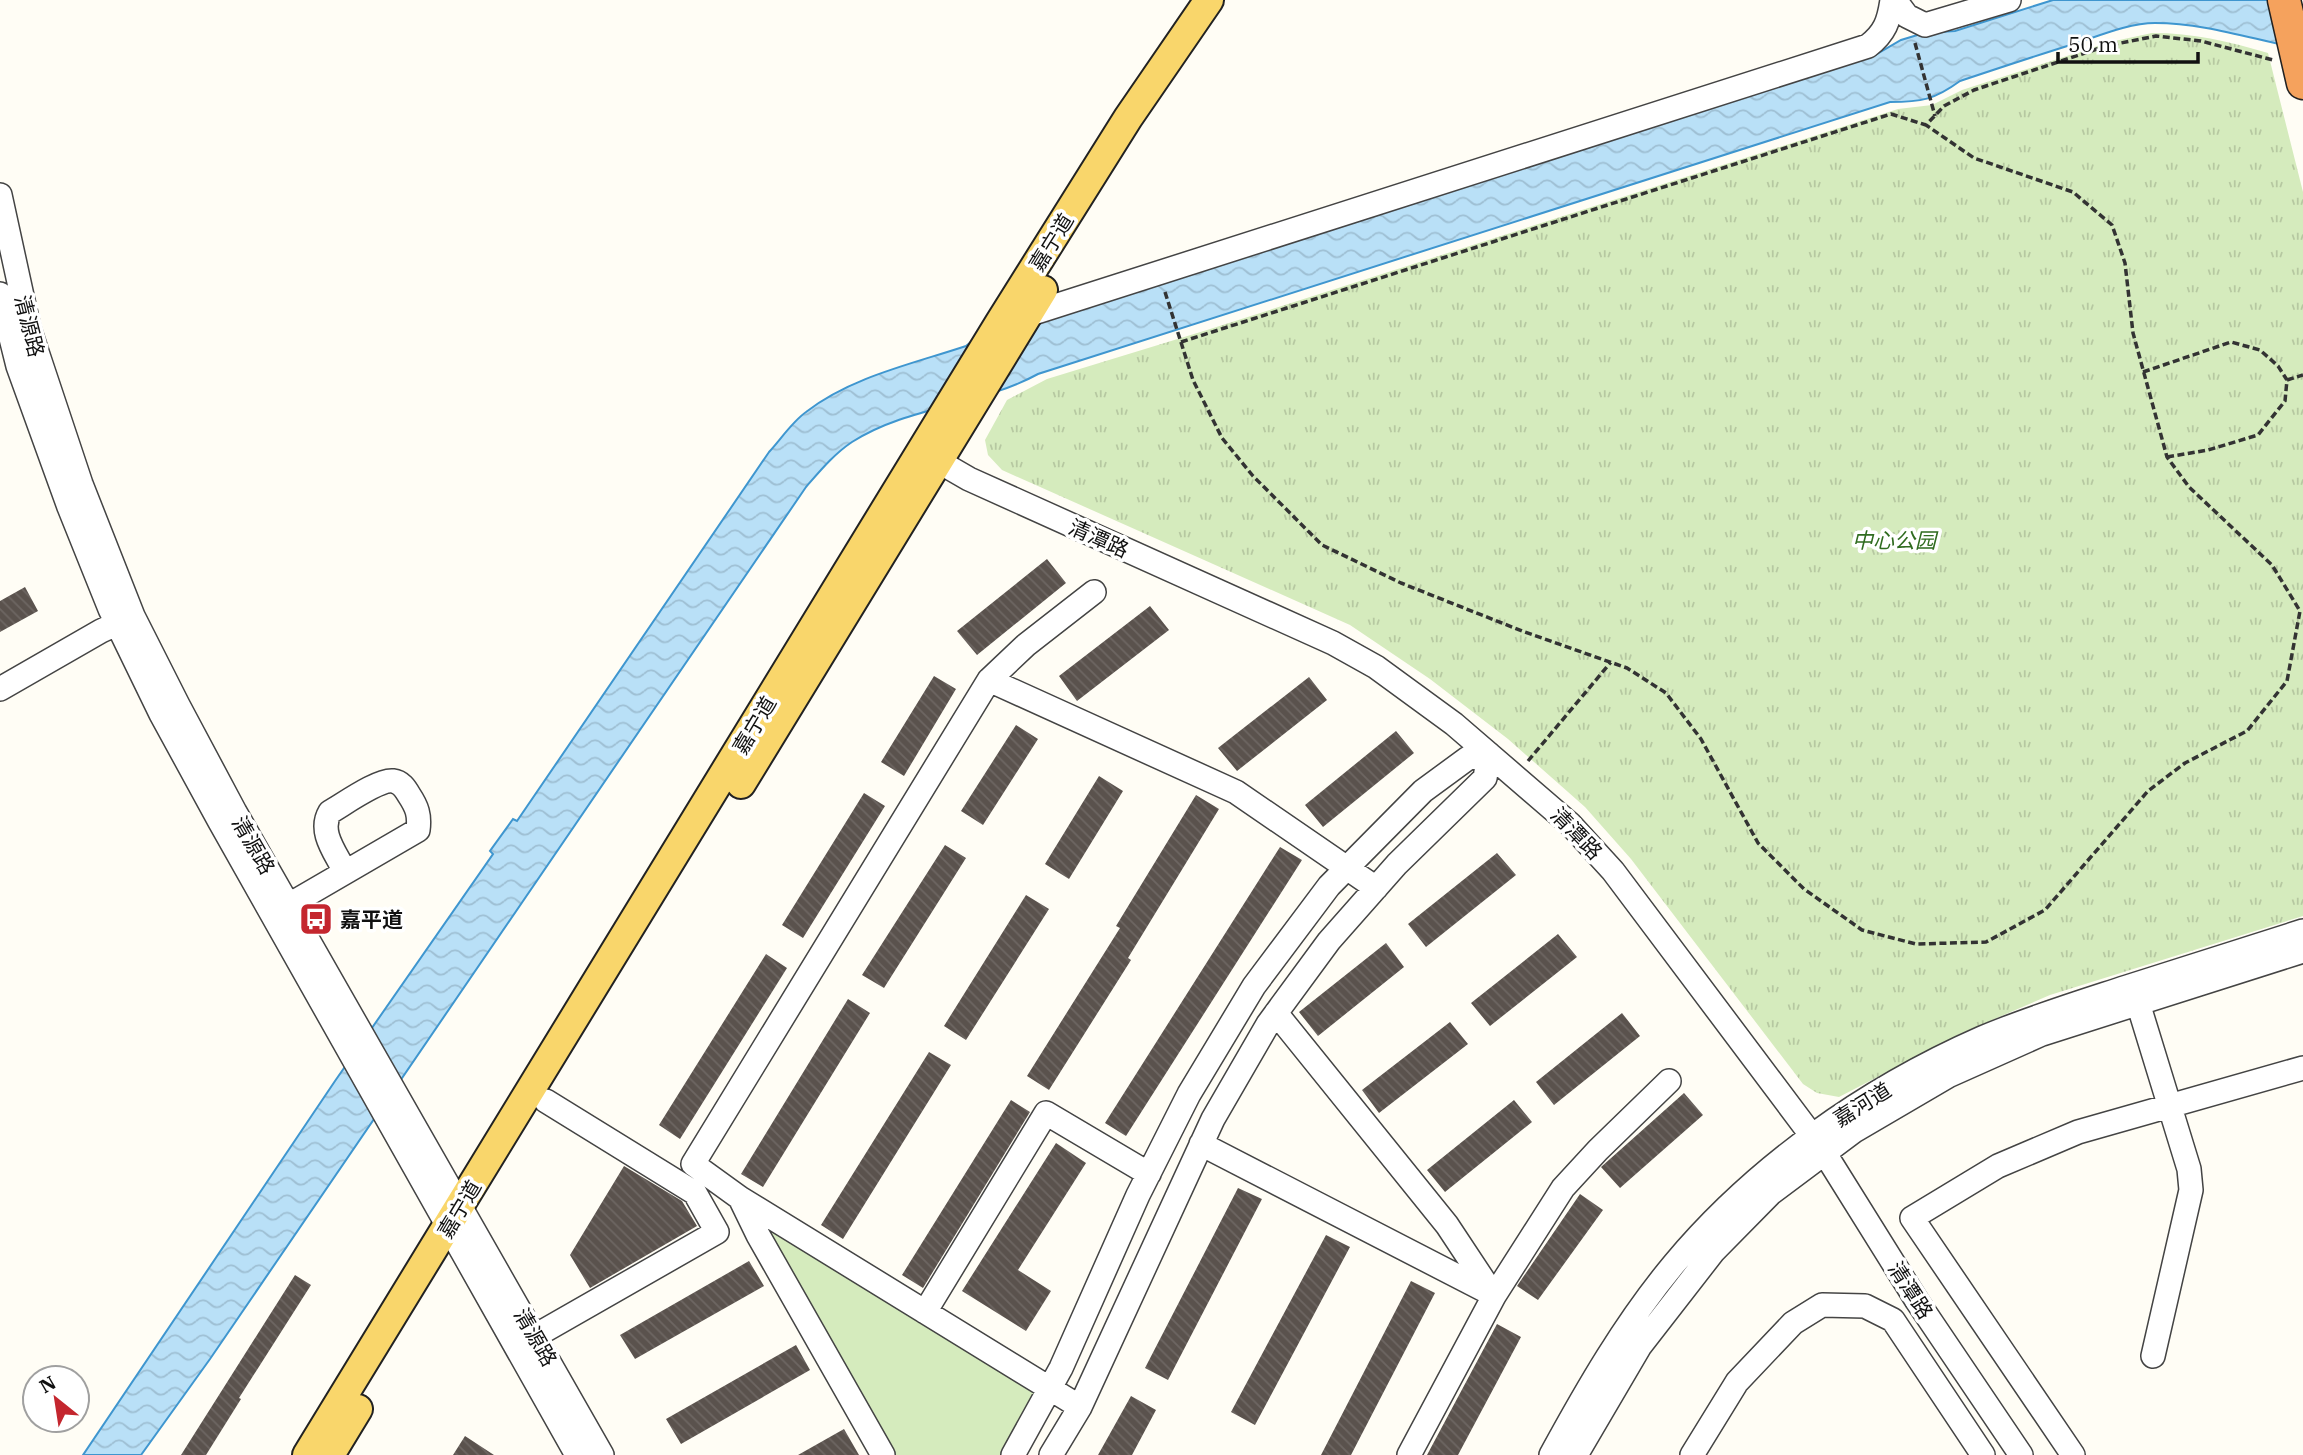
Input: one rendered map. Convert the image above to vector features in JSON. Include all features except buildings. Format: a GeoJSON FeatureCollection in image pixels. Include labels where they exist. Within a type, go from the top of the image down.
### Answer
{"type":"FeatureCollection","features":[{"type":"Feature","properties":{"kind":"highway"},"geometry":{"type":"LineString","coordinates":[[2284,0],[2301,73]]}},
{"type":"Feature","properties":{"kind":"main road","name":"嘉宁道"},"geometry":{"type":"LineString","coordinates":[[307,1455],[459,1224],[545,1101],[930,457],[943,416],[1128,118],[1209,0]]}},
{"type":"Feature","properties":{"kind":"main road","name":"嘉宁道"},"geometry":{"type":"LineString","coordinates":[[330,1455],[459,1224],[930,457],[971,411],[1148,118],[1230,0]]}},
{"type":"Feature","properties":{"kind":"street"},"geometry":{"type":"LineString","coordinates":[[1027,315],[1868,46],[1881,36],[1898,5],[1925,25],[2009,0]]}},
{"type":"Feature","properties":{"kind":"street","name":"清源路"},"geometry":{"type":"LineString","coordinates":[[0,195],[13,332],[19,366],[81,484],[122,613],[180,751],[349,1030],[459,1224],[577,1455]]}},
{"type":"Feature","properties":{"kind":"street","name":"清源路"},"geometry":{"type":"LineString","coordinates":[[0,295],[13,332]]}},
{"type":"Feature","properties":{"kind":"street","name":"清潭路"},"geometry":{"type":"LineString","coordinates":[[930,457],[969,479],[1333,643],[1376,667],[1454,724],[1570,824],[1613,871],[1818,1144],[1917,1301],[2021,1455]]}},
{"type":"Feature","properties":{"kind":"street"},"geometry":{"type":"LineString","coordinates":[[1080,1407],[740,1198],[693,1164],[989,680],[1026,645],[1094,592]]}},
{"type":"Feature","properties":{"kind":"street"},"geometry":{"type":"LineString","coordinates":[[0,671],[122,613]]}},
{"type":"Feature","properties":{"kind":"street"},"geometry":{"type":"LineString","coordinates":[[0,689],[122,613]]}},
{"type":"Feature","properties":{"kind":"street","name":"清源路"},"geometry":{"type":"LineString","coordinates":[[122,613],[289,905],[349,1030]]}},
{"type":"Feature","properties":{"kind":"street"},"geometry":{"type":"LineString","coordinates":[[989,680],[1236,792],[1376,888]]}},
{"type":"Feature","properties":{"kind":"street"},"geometry":{"type":"LineString","coordinates":[[1013,1455],[1050,1389],[1189,1094],[1254,986],[1329,887],[1423,792],[1468,758],[1489,754],[1485,778],[1397,864],[1329,941],[1276,1013],[1213,1119],[1080,1407],[1051,1455]]}},
{"type":"Feature","properties":{"kind":"street"},"geometry":{"type":"LineString","coordinates":[[289,905],[345,872]]}},
{"type":"Feature","properties":{"kind":"street","name":"嘉河道"},"geometry":{"type":"LineString","coordinates":[[1576,1455],[1640,1346],[1713,1252],[1818,1144],[1906,1077],[1983,1038],[2076,1003],[2303,932]]}},
{"type":"Feature","properties":{"kind":"street","name":"嘉河道"},"geometry":{"type":"LineString","coordinates":[[1551,1455],[1592,1381],[1674,1264],[1725,1209],[1788,1154],[1818,1144],[1975,1063],[2042,1034],[2303,951]]}},
{"type":"Feature","properties":{"kind":"street"},"geometry":{"type":"LineString","coordinates":[[2138,1003],[2189,1169],[2191,1189],[2153,1356]]}},
{"type":"Feature","properties":{"kind":"street"},"geometry":{"type":"LineString","coordinates":[[1276,1013],[1447,1225],[1494,1296]]}},
{"type":"Feature","properties":{"kind":"street"},"geometry":{"type":"LineString","coordinates":[[2070,1454],[1912,1218],[1998,1166],[2078,1132],[2303,1069]]}},
{"type":"Feature","properties":{"kind":"street"},"geometry":{"type":"LineString","coordinates":[[1409,1455],[1494,1296],[1563,1188],[1669,1081]]}},
{"type":"Feature","properties":{"kind":"street"},"geometry":{"type":"LineString","coordinates":[[535,1336],[717,1232],[695,1193],[545,1101]]}},
{"type":"Feature","properties":{"kind":"street"},"geometry":{"type":"LineString","coordinates":[[925,1312],[1046,1113],[1149,1174]]}},
{"type":"Feature","properties":{"kind":"street"},"geometry":{"type":"LineString","coordinates":[[1201,1144],[1494,1296]]}},
{"type":"Feature","properties":{"kind":"street"},"geometry":{"type":"LineString","coordinates":[[740,1198],[758,1235],[883,1455]]}},
{"type":"Feature","properties":{"kind":"street","name":"清源路"},"geometry":{"type":"LineString","coordinates":[[459,1224],[535,1336],[602,1455]]}},
{"type":"Feature","properties":{"kind":"street"},"geometry":{"type":"LineString","coordinates":[[1692,1455],[1737,1382],[1793,1323],[1822,1305],[1865,1306],[1893,1320],[1983,1455]]}},
{"type":"Feature","properties":{"kind":"path"},"geometry":{"type":"LineString","coordinates":[[1898,5],[1935,116]]}},
{"type":"Feature","properties":{"kind":"path"},"geometry":{"type":"LineString","coordinates":[[1926,125],[1944,106],[1974,90],[2106,46],[2156,36],[2201,41],[2301,73]]}},
{"type":"Feature","properties":{"kind":"path"},"geometry":{"type":"LineString","coordinates":[[1160,273],[1181,342],[1193,380],[1222,438],[1253,476],[1322,545],[1401,583],[1521,631],[1627,668],[1666,693],[1700,739],[1758,843],[1804,889],[1861,930],[1916,944],[1986,942],[2045,910],[2148,791],[2185,762],[2247,730],[2287,681],[2300,611],[2272,565],[2189,487],[2166,457],[2133,334],[2125,262],[2112,225],[2073,192],[1974,158],[1926,125],[1891,114],[1181,342]]}},
{"type":"Feature","properties":{"kind":"path"},"geometry":{"type":"LineString","coordinates":[[2143,372],[2231,342],[2260,350],[2278,366],[2287,380],[2285,401],[2258,435],[2208,450],[2166,457]]}},
{"type":"Feature","properties":{"kind":"path"},"geometry":{"type":"LineString","coordinates":[[2287,380],[2303,375]]}},
{"type":"Feature","properties":{"kind":"path"},"geometry":{"type":"LineString","coordinates":[[1516,776],[1611,662]]}},
{"type":"Feature","properties":{"kind":"green space","name":"中心公园"},"geometry":{"type":"Polygon","coordinates":[[[2152,33],[2210,38],[2268,53],[2303,192],[2303,916],[2050,995],[1962,1033],[1839,1097],[1817,1093],[1803,1084],[1631,859],[1585,807],[1508,739],[1430,679],[1350,625],[1002,470],[988,455],[985,440],[1007,400],[1047,379],[1898,109],[1932,105],[1962,90],[2110,42],[2152,33]]]}},
{"type":"Feature","properties":{"kind":"green space"},"geometry":{"type":"Polygon","coordinates":[[[766,1228],[776,1230],[1035,1391],[1029,1410],[1000,1455],[894,1455],[766,1228]]]}},
{"type":"Feature","properties":{"kind":"water"},"geometry":{"type":"Polygon","coordinates":[[[2053,0],[2290,0],[2303,5],[2303,49],[2193,26],[2155,23],[2126,27],[1960,81],[1927,99],[1890,102],[1038,374],[992,393],[897,421],[874,430],[845,447],[806,487],[210,1359],[141,1455],[83,1455],[335,1081],[493,854],[490,851],[513,819],[517,821],[769,452],[806,412],[842,389],[862,380],[966,346],[977,337],[1071,310],[1875,55],[1901,40],[1924,33],[1955,31],[2053,0]]]}},
{"type":"Feature","properties":{"kind":"place","name":"嘉平道"},"geometry":{"type":"Point","coordinates":[316,919]}}]}
